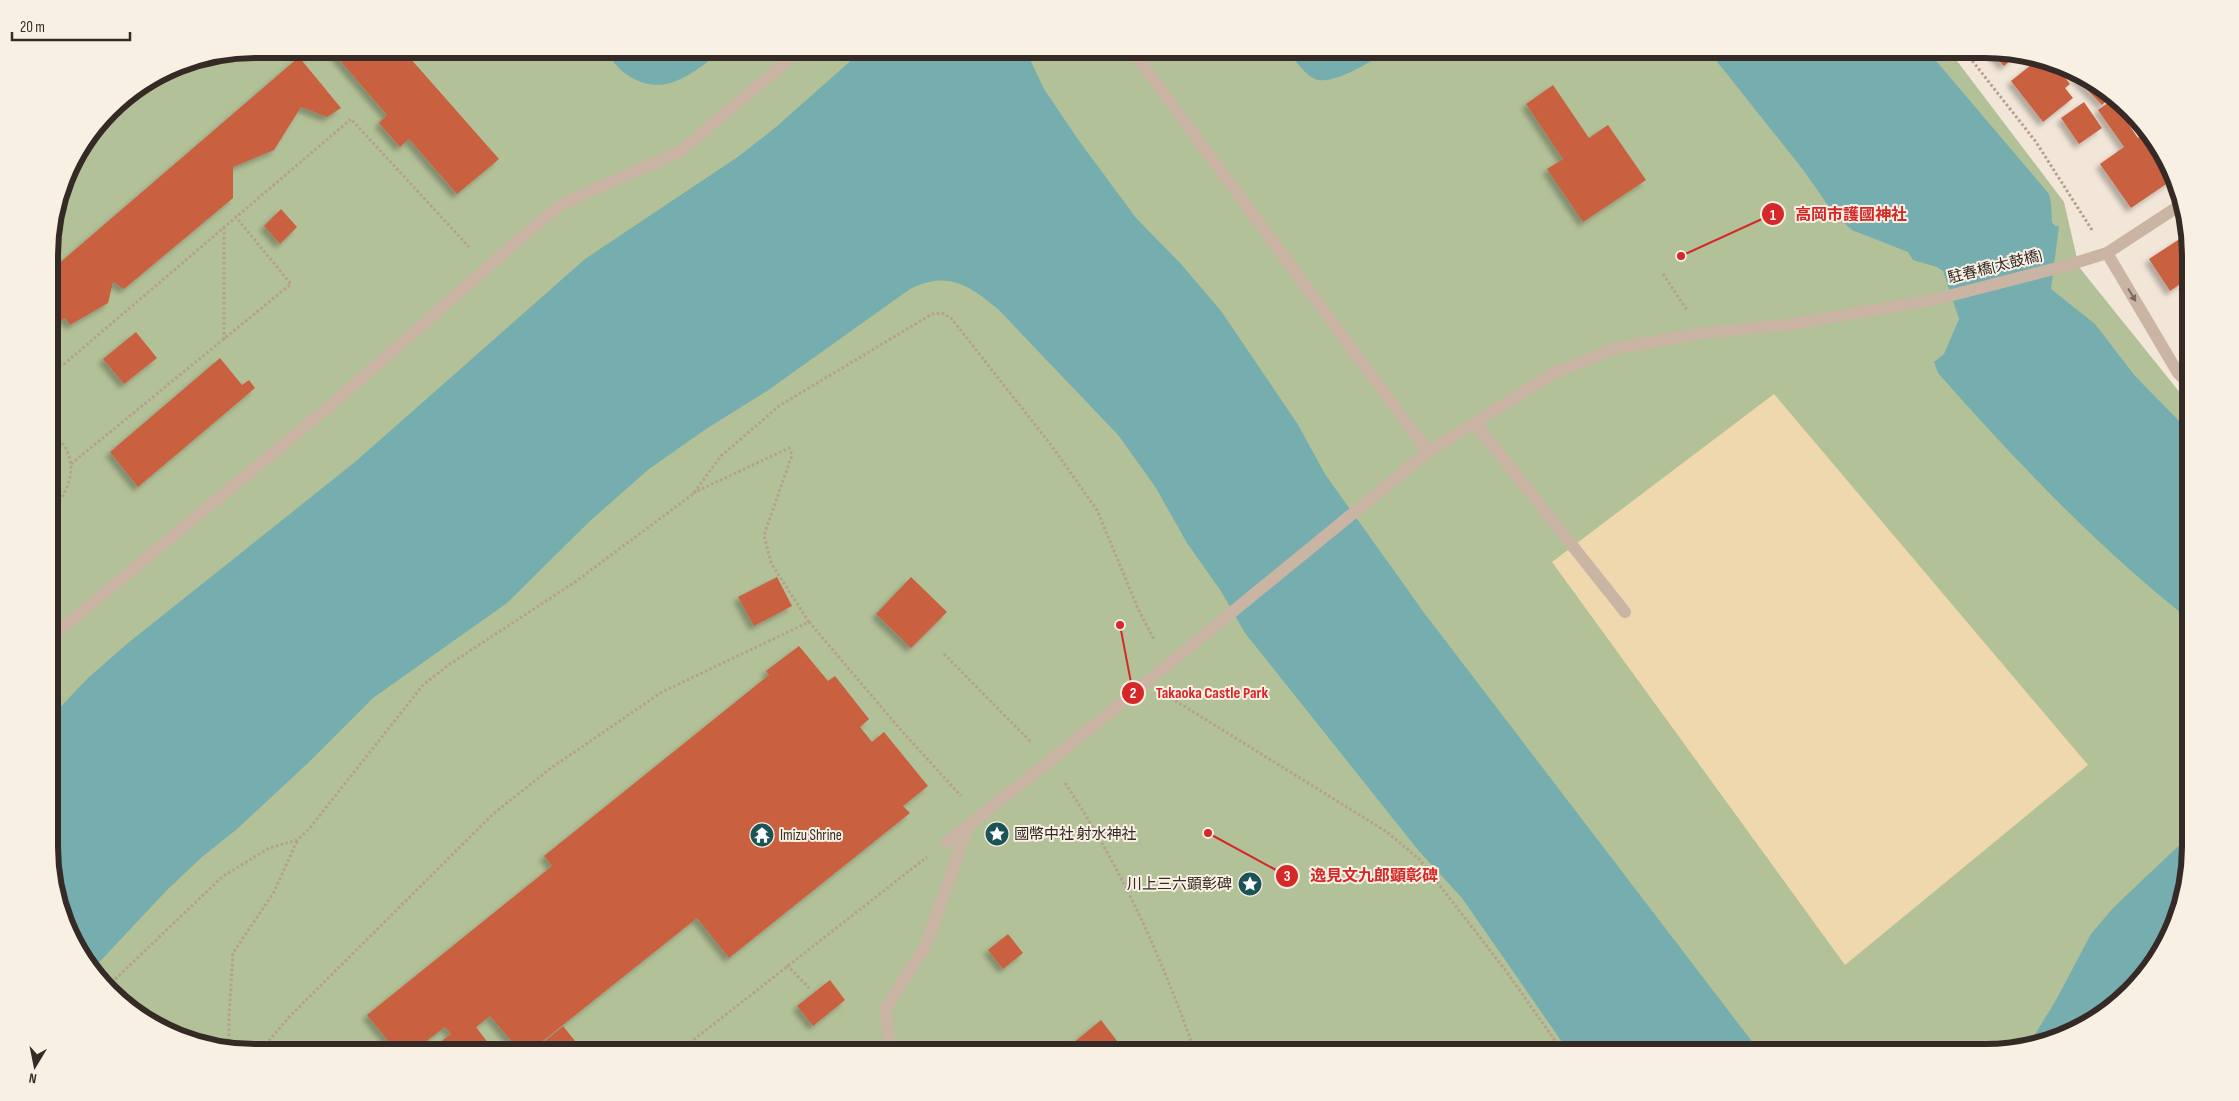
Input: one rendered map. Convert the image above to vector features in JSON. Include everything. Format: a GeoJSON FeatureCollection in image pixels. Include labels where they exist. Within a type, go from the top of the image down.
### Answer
{"type":"FeatureCollection","features":[{"type":"Feature","properties":{"kind":"street"},"geometry":{"type":"LineString","coordinates":[[58,631],[331,405],[545,217],[564,203],[681,151],[790,58]]}},
{"type":"Feature","properties":{"kind":"street"},"geometry":{"type":"LineString","coordinates":[[1138,58],[1428,452]]}},
{"type":"Feature","properties":{"kind":"street","name":"駐春橋(太鼓橋)"},"geometry":{"type":"LineString","coordinates":[[948,842],[1428,452],[1554,373],[1613,349],[1703,333],[1786,325],[1933,300],[2065,266],[2107,253],[2176,208]]}},
{"type":"Feature","properties":{"kind":"street"},"geometry":{"type":"LineString","coordinates":[[2107,253],[2178,373],[2182,377]]}},
{"type":"Feature","properties":{"kind":"street"},"geometry":{"type":"LineString","coordinates":[[1475,423],[1624,612]]}},
{"type":"Feature","properties":{"kind":"street"},"geometry":{"type":"LineString","coordinates":[[889,1044],[886,1008],[926,945],[968,826]]}},
{"type":"Feature","properties":{"kind":"path"},"geometry":{"type":"LineString","coordinates":[[1970,58],[2036,142],[2107,253]]}},
{"type":"Feature","properties":{"kind":"path"},"geometry":{"type":"LineString","coordinates":[[58,366],[63,365],[235,216],[351,119],[469,248]]}},
{"type":"Feature","properties":{"kind":"path"},"geometry":{"type":"LineString","coordinates":[[71,464],[224,341],[291,284],[235,216]]}},
{"type":"Feature","properties":{"kind":"path"},"geometry":{"type":"LineString","coordinates":[[224,227],[224,341]]}},
{"type":"Feature","properties":{"kind":"path"},"geometry":{"type":"LineString","coordinates":[[1663,274],[1703,333]]}},
{"type":"Feature","properties":{"kind":"path"},"geometry":{"type":"LineString","coordinates":[[693,494],[721,456],[779,406],[867,355],[922,319],[932,314],[942,314],[951,318],[1045,437],[1097,510],[1139,611],[1167,664]]}},
{"type":"Feature","properties":{"kind":"path"},"geometry":{"type":"LineString","coordinates":[[58,441],[65,448],[71,464],[69,485],[58,504]]}},
{"type":"Feature","properties":{"kind":"path"},"geometry":{"type":"LineString","coordinates":[[112,982],[222,877],[269,848],[297,840],[310,829],[423,685],[450,664],[575,582],[693,494],[789,448],[792,454],[764,535],[771,563],[809,622],[900,729],[980,816]]}},
{"type":"Feature","properties":{"kind":"path"},"geometry":{"type":"LineString","coordinates":[[266,1044],[290,1016],[494,814],[552,768],[662,692],[809,622]]}},
{"type":"Feature","properties":{"kind":"path"},"geometry":{"type":"LineString","coordinates":[[944,654],[1050,761],[1080,806],[1126,884],[1172,987],[1192,1044]]}},
{"type":"Feature","properties":{"kind":"path"},"geometry":{"type":"LineString","coordinates":[[1146,682],[1387,832],[1420,860],[1506,971],[1557,1044]]}},
{"type":"Feature","properties":{"kind":"path"},"geometry":{"type":"LineString","coordinates":[[229,1042],[233,953],[274,892],[297,840]]}},
{"type":"Feature","properties":{"kind":"path"},"geometry":{"type":"LineString","coordinates":[[688,1044],[787,965],[948,842]]}},
{"type":"Feature","properties":{"kind":"path"},"geometry":{"type":"LineString","coordinates":[[787,965],[809,988]]}},
{"type":"Feature","properties":{"kind":"green space"},"geometry":{"type":"Polygon","coordinates":[[[242,58],[1955,58],[2064,202],[2079,267],[2182,395],[2182,846],[2178,885],[2171,910],[2161,934],[2141,966],[2124,986],[2104,1003],[2072,1023],[2048,1033],[2023,1040],[1984,1044],[255,1044],[216,1040],[191,1033],[167,1023],[135,1003],[115,986],[98,966],[78,934],[68,910],[61,885],[58,859],[59,229],[64,204],[78,167],[106,125],[125,106],[145,91],[167,78],[191,68],[216,61],[242,58]]]}},
{"type":"Feature","properties":{"kind":"sand"},"geometry":{"type":"Polygon","coordinates":[[[1774,394],[2088,765],[1845,965],[1552,562],[1774,394]]]}},
{"type":"Feature","properties":{"kind":"water"},"geometry":{"type":"Polygon","coordinates":[[[610,58],[712,58],[690,74],[666,84],[653,85],[640,82],[617,66],[610,58]]]}},
{"type":"Feature","properties":{"kind":"water"},"geometry":{"type":"Polygon","coordinates":[[[854,58],[1029,58],[1044,89],[1077,138],[1136,218],[1181,264],[1221,311],[1297,423],[1325,474],[1425,614],[1754,1044],[1563,1044],[1462,898],[1418,850],[1245,633],[1221,591],[1187,543],[1156,488],[1119,436],[998,309],[967,287],[946,281],[923,283],[910,289],[767,391],[706,429],[649,469],[590,521],[507,603],[373,698],[308,763],[237,829],[202,857],[167,890],[97,965],[78,934],[68,910],[59,872],[58,710],[88,678],[128,643],[355,462],[585,259],[739,156],[776,127],[854,58]]]}},
{"type":"Feature","properties":{"kind":"water"},"geometry":{"type":"Polygon","coordinates":[[[1293,58],[1376,58],[1341,76],[1321,80],[1313,78],[1298,65],[1293,58]]]}},
{"type":"Feature","properties":{"kind":"water"},"geometry":{"type":"Polygon","coordinates":[[[1714,58],[1934,58],[2049,194],[2052,222],[2055,226],[2059,226],[2051,289],[2095,324],[2135,376],[2182,424],[2182,613],[2122,563],[2058,502],[2027,471],[1938,373],[1934,362],[1944,354],[1959,319],[1943,271],[1937,267],[1913,260],[1908,252],[1852,230],[1834,214],[1804,171],[1714,58]]]}},
{"type":"Feature","properties":{"kind":"water"},"geometry":{"type":"Polygon","coordinates":[[[2182,843],[2178,885],[2171,910],[2161,934],[2141,966],[2124,986],[2094,1010],[2072,1023],[2032,1038],[2056,1000],[2091,934],[2113,908],[2182,843]]]}},
{"type":"Feature","properties":{"kind":"building"},"geometry":{"type":"Polygon","coordinates":[[[298,58],[300,58],[341,108],[327,117],[301,107],[274,150],[233,167],[233,198],[124,289],[113,282],[108,303],[70,325],[65,318],[58,323],[58,264],[298,58]]]}},
{"type":"Feature","properties":{"kind":"building"},"geometry":{"type":"Polygon","coordinates":[[[338,58],[410,58],[499,159],[457,194],[409,139],[400,147],[379,123],[387,115],[338,58]]]}},
{"type":"Feature","properties":{"kind":"building"},"geometry":{"type":"Polygon","coordinates":[[[1996,58],[2012,59],[2004,66],[1996,58]]]}},
{"type":"Feature","properties":{"kind":"building"},"geometry":{"type":"Polygon","coordinates":[[[2033,63],[2035,64],[2062,74],[2070,84],[2065,88],[2073,98],[2043,122],[2011,81],[2033,63]]]}},
{"type":"Feature","properties":{"kind":"building"},"geometry":{"type":"Polygon","coordinates":[[[2080,82],[2107,100],[2102,105],[2080,82]]]}},
{"type":"Feature","properties":{"kind":"building"},"geometry":{"type":"Polygon","coordinates":[[[1553,85],[1589,138],[1608,125],[1646,180],[1583,222],[1547,169],[1563,159],[1526,104],[1553,85]]]}},
{"type":"Feature","properties":{"kind":"building"},"geometry":{"type":"Polygon","coordinates":[[[2084,102],[2102,128],[2079,144],[2061,118],[2084,102]]]}},
{"type":"Feature","properties":{"kind":"building"},"geometry":{"type":"Polygon","coordinates":[[[2109,102],[2119,111],[2138,138],[2141,136],[2148,145],[2168,183],[2131,208],[2100,164],[2124,147],[2098,110],[2109,102]]]}},
{"type":"Feature","properties":{"kind":"building"},"geometry":{"type":"Polygon","coordinates":[[[281,209],[297,227],[280,244],[264,226],[281,209]]]}},
{"type":"Feature","properties":{"kind":"building"},"geometry":{"type":"Polygon","coordinates":[[[2181,238],[2182,283],[2170,291],[2149,259],[2181,238]]]}},
{"type":"Feature","properties":{"kind":"building"},"geometry":{"type":"Polygon","coordinates":[[[136,332],[157,358],[124,384],[103,359],[136,332]]]}},
{"type":"Feature","properties":{"kind":"building"},"geometry":{"type":"Polygon","coordinates":[[[220,358],[242,385],[249,380],[255,388],[138,487],[110,452],[220,358]]]}},
{"type":"Feature","properties":{"kind":"building"},"geometry":{"type":"Polygon","coordinates":[[[777,577],[792,606],[754,626],[738,597],[777,577]]]}},
{"type":"Feature","properties":{"kind":"building"},"geometry":{"type":"Polygon","coordinates":[[[911,577],[947,612],[911,648],[876,614],[911,577]]]}},
{"type":"Feature","properties":{"kind":"building"},"geometry":{"type":"Polygon","coordinates":[[[799,646],[828,681],[835,676],[869,719],[860,727],[872,742],[884,732],[928,786],[903,806],[910,813],[729,958],[697,918],[539,1044],[531,1044],[529,1042],[526,1044],[514,1044],[490,1016],[476,1027],[489,1044],[438,1044],[451,1034],[445,1027],[423,1044],[391,1044],[367,1015],[552,866],[544,856],[769,675],[766,671],[799,646]]]}},
{"type":"Feature","properties":{"kind":"building"},"geometry":{"type":"Polygon","coordinates":[[[1008,934],[1023,953],[1003,969],[988,950],[1008,934]]]}},
{"type":"Feature","properties":{"kind":"building"},"geometry":{"type":"Polygon","coordinates":[[[830,980],[845,1000],[813,1026],[797,1006],[830,980]]]}},
{"type":"Feature","properties":{"kind":"building"},"geometry":{"type":"Polygon","coordinates":[[[1101,1020],[1119,1044],[1072,1044],[1101,1020]]]}},
{"type":"Feature","properties":{"kind":"building"},"geometry":{"type":"Polygon","coordinates":[[[563,1026],[578,1044],[541,1044],[563,1026]]]}},
{"type":"Feature","properties":{"kind":"place","name":"高岡市護國神社"},"geometry":{"type":"Point","coordinates":[1681,256]}},
{"type":"Feature","properties":{"kind":"place","name":"Takaoka Castle Park"},"geometry":{"type":"Point","coordinates":[1120,625]}},
{"type":"Feature","properties":{"kind":"place","name":"逸見文九郎顕彰碑"},"geometry":{"type":"Point","coordinates":[1208,833]}},
{"type":"Feature","properties":{"kind":"place","name":"國幣中社 射水神社"},"geometry":{"type":"Point","coordinates":[997,834]}},
{"type":"Feature","properties":{"kind":"place","name":"Imizu Shrine"},"geometry":{"type":"Point","coordinates":[762,835]}},
{"type":"Feature","properties":{"kind":"place","name":"川上三六顕彰碑"},"geometry":{"type":"Point","coordinates":[1250,884]}}]}
